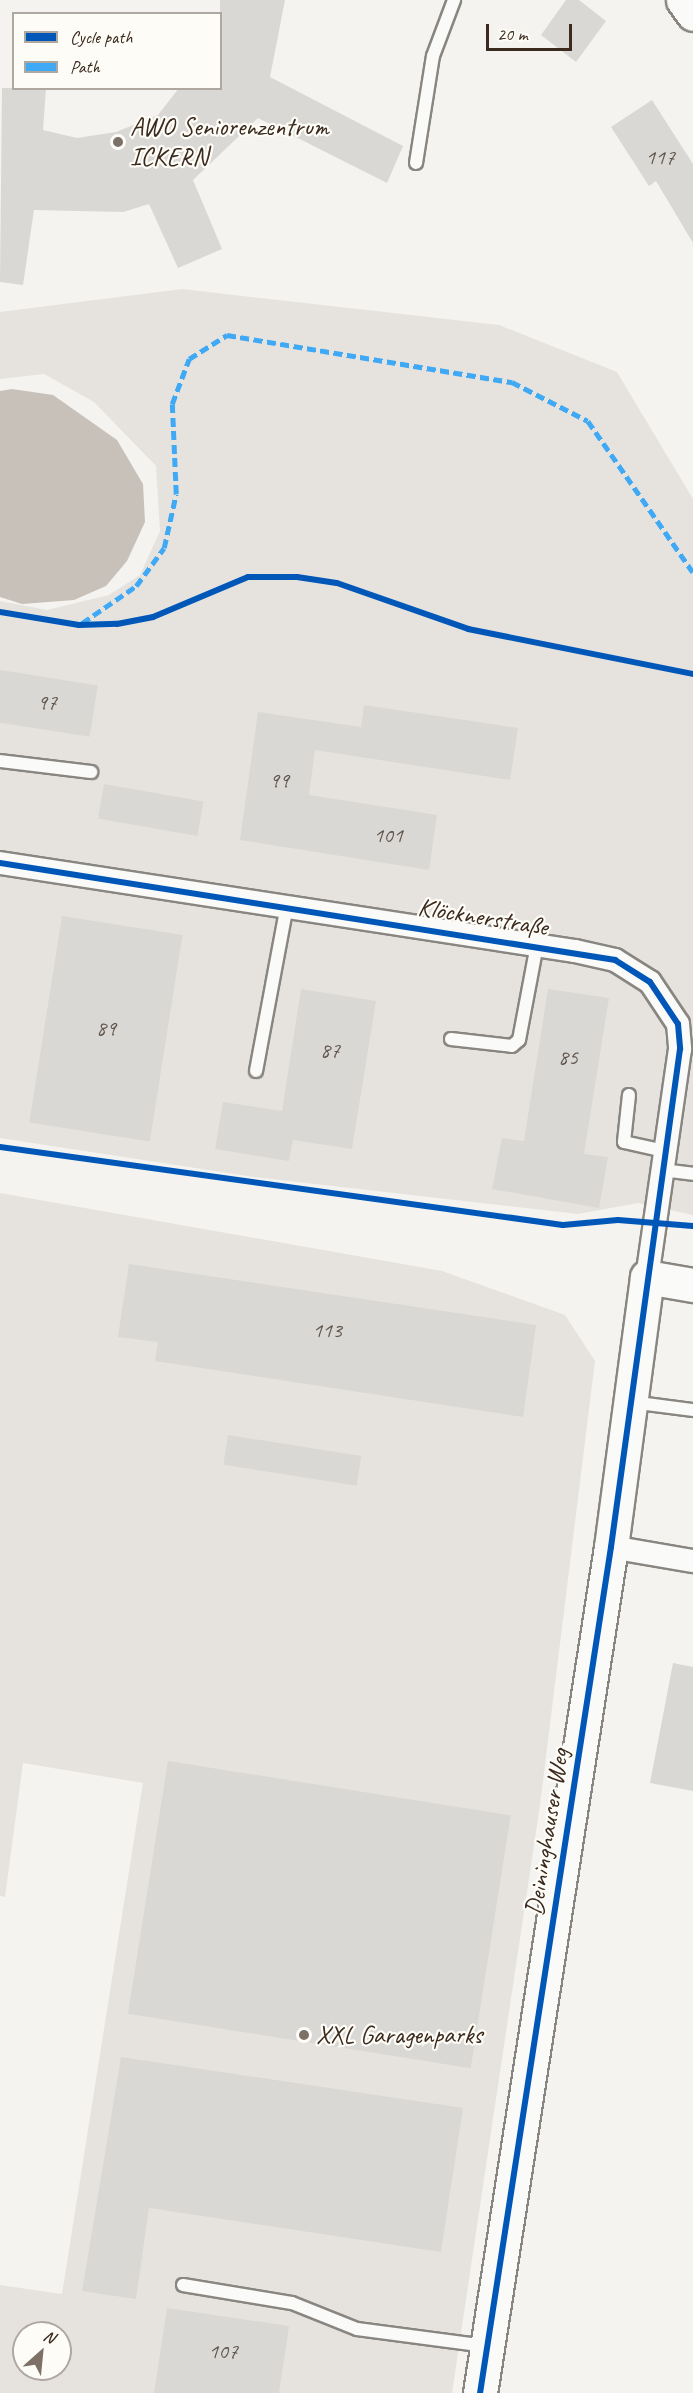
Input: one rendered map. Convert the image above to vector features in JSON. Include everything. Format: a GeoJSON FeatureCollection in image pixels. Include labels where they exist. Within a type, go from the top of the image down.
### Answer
{"type":"FeatureCollection","features":[{"type":"Feature","properties":{"kind":"street"},"geometry":{"type":"LineString","coordinates":[[682,0],[693,14]]}},
{"type":"Feature","properties":{"kind":"street","name":"Klöcknerstraße"},"geometry":{"type":"LineString","coordinates":[[0,863],[537,945],[615,960],[650,982],[669,1007],[678,1024],[680,1049],[647,1277]]}},
{"type":"Feature","properties":{"kind":"street"},"geometry":{"type":"LineString","coordinates":[[647,1277],[693,1285]]}},
{"type":"Feature","properties":{"kind":"street","name":"Deininghauser Weg"},"geometry":{"type":"LineString","coordinates":[[480,2393],[611,1547],[647,1277]]}},
{"type":"Feature","properties":{"kind":"street"},"geometry":{"type":"LineString","coordinates":[[611,1547],[693,1561]]}},
{"type":"Feature","properties":{"kind":"lane"},"geometry":{"type":"LineString","coordinates":[[416,163],[433,56],[454,0]]}},
{"type":"Feature","properties":{"kind":"lane"},"geometry":{"type":"LineString","coordinates":[[0,762],[91,772]]}},
{"type":"Feature","properties":{"kind":"lane"},"geometry":{"type":"LineString","coordinates":[[256,1071],[286,906]]}},
{"type":"Feature","properties":{"kind":"lane"},"geometry":{"type":"LineString","coordinates":[[450,1039],[512,1046],[519,1040],[537,945]]}},
{"type":"Feature","properties":{"kind":"lane"},"geometry":{"type":"LineString","coordinates":[[629,1095],[624,1142],[693,1174]]}},
{"type":"Feature","properties":{"kind":"lane"},"geometry":{"type":"LineString","coordinates":[[630,1402],[693,1410]]}},
{"type":"Feature","properties":{"kind":"lane"},"geometry":{"type":"LineString","coordinates":[[183,2285],[292,2303],[357,2329],[487,2346]]}},
{"type":"Feature","properties":{"kind":"shaded area"},"geometry":{"type":"Polygon","coordinates":[[[182,289],[499,325],[617,372],[693,499],[693,1215],[638,1203],[578,1214],[254,1177],[0,1138],[0,601],[47,610],[109,595],[140,575],[160,531],[156,466],[94,402],[44,374],[0,379],[0,312],[182,289]]]}},
{"type":"Feature","properties":{"kind":"shaded area"},"geometry":{"type":"Polygon","coordinates":[[[12,389],[53,395],[117,440],[143,484],[145,522],[127,561],[106,586],[74,600],[22,604],[0,597],[0,391],[12,389]]]}},
{"type":"Feature","properties":{"kind":"shaded area"},"geometry":{"type":"Polygon","coordinates":[[[0,1193],[442,1271],[565,1315],[595,1361],[540,1805],[452,2393],[0,2393],[0,2285],[62,2294],[143,1783],[23,1763],[5,1897],[0,1896],[0,1193]]]}},
{"type":"Feature","properties":{"kind":"building","name":"AWO Seniorenzentrum ICKERN"},"geometry":{"type":"Polygon","coordinates":[[[220,0],[285,0],[270,77],[403,146],[387,183],[258,118],[193,180],[222,249],[178,268],[149,204],[123,212],[34,210],[23,285],[0,282],[2,88],[46,90],[43,130],[77,138],[116,132],[158,115],[177,90],[222,90],[222,12],[220,12],[220,0]]]}},
{"type":"Feature","properties":{"kind":"building"},"geometry":{"type":"Polygon","coordinates":[[[566,0],[579,0],[606,21],[576,62],[541,35],[566,0]]]}},
{"type":"Feature","properties":{"kind":"building"},"geometry":{"type":"Polygon","coordinates":[[[652,100],[693,164],[693,243],[656,181],[649,186],[611,127],[652,100]]]}},
{"type":"Feature","properties":{"kind":"building"},"geometry":{"type":"Polygon","coordinates":[[[0,670],[98,685],[90,737],[0,723],[0,670]]]}},
{"type":"Feature","properties":{"kind":"building"},"geometry":{"type":"Polygon","coordinates":[[[364,705],[518,728],[510,780],[315,750],[309,795],[437,815],[429,870],[240,840],[258,712],[361,727],[364,705]]]}},
{"type":"Feature","properties":{"kind":"building"},"geometry":{"type":"Polygon","coordinates":[[[104,784],[203,802],[197,836],[98,818],[104,784]]]}},
{"type":"Feature","properties":{"kind":"building"},"geometry":{"type":"Polygon","coordinates":[[[62,916],[182,935],[150,1142],[29,1122],[62,916]]]}},
{"type":"Feature","properties":{"kind":"building"},"geometry":{"type":"Polygon","coordinates":[[[301,989],[376,1001],[352,1149],[293,1140],[289,1161],[215,1149],[223,1102],[282,1111],[301,989]]]}},
{"type":"Feature","properties":{"kind":"building"},"geometry":{"type":"Polygon","coordinates":[[[548,989],[609,998],[584,1154],[608,1157],[599,1208],[492,1189],[502,1138],[524,1141],[548,989]]]}},
{"type":"Feature","properties":{"kind":"building"},"geometry":{"type":"Polygon","coordinates":[[[129,1264],[536,1325],[523,1417],[155,1361],[158,1342],[118,1337],[129,1264]]]}},
{"type":"Feature","properties":{"kind":"building"},"geometry":{"type":"Polygon","coordinates":[[[228,1435],[361,1456],[357,1486],[223,1465],[228,1435]]]}},
{"type":"Feature","properties":{"kind":"building"},"geometry":{"type":"Polygon","coordinates":[[[673,1663],[693,1667],[693,1791],[650,1783],[673,1663]]]}},
{"type":"Feature","properties":{"kind":"building"},"geometry":{"type":"Polygon","coordinates":[[[168,1761],[511,1815],[471,2068],[128,2014],[168,1761]]]}},
{"type":"Feature","properties":{"kind":"building"},"geometry":{"type":"Polygon","coordinates":[[[121,2057],[463,2108],[441,2252],[149,2208],[136,2299],[82,2291],[121,2057]]]}},
{"type":"Feature","properties":{"kind":"building"},"geometry":{"type":"Polygon","coordinates":[[[167,2308],[289,2326],[279,2393],[154,2393],[167,2308]]]}},
{"type":"Feature","properties":{"kind":"marked path"},"geometry":{"type":"LineString","coordinates":[[82,623],[136,586],[164,548],[176,494],[172,404],[189,359],[227,335],[512,382],[588,421],[693,572]]}},
{"type":"Feature","properties":{"kind":"cycle path"},"geometry":{"type":"LineString","coordinates":[[0,612],[79,625],[117,624],[153,617],[248,577],[297,577],[337,583],[468,629],[693,674]]}},
{"type":"Feature","properties":{"kind":"cycle path"},"geometry":{"type":"LineString","coordinates":[[0,863],[615,960],[650,982],[678,1024],[680,1049],[611,1547],[480,2393]]}},
{"type":"Feature","properties":{"kind":"cycle path"},"geometry":{"type":"LineString","coordinates":[[0,1147],[563,1225],[618,1220],[693,1226]]}},
{"type":"Feature","properties":{"kind":"place","name":"AWO Seniorenzentrum ICKERN"},"geometry":{"type":"Point","coordinates":[118,142]}},
{"type":"Feature","properties":{"kind":"place","name":"XXL Garagenparks"},"geometry":{"type":"Point","coordinates":[304,2035]}}]}
